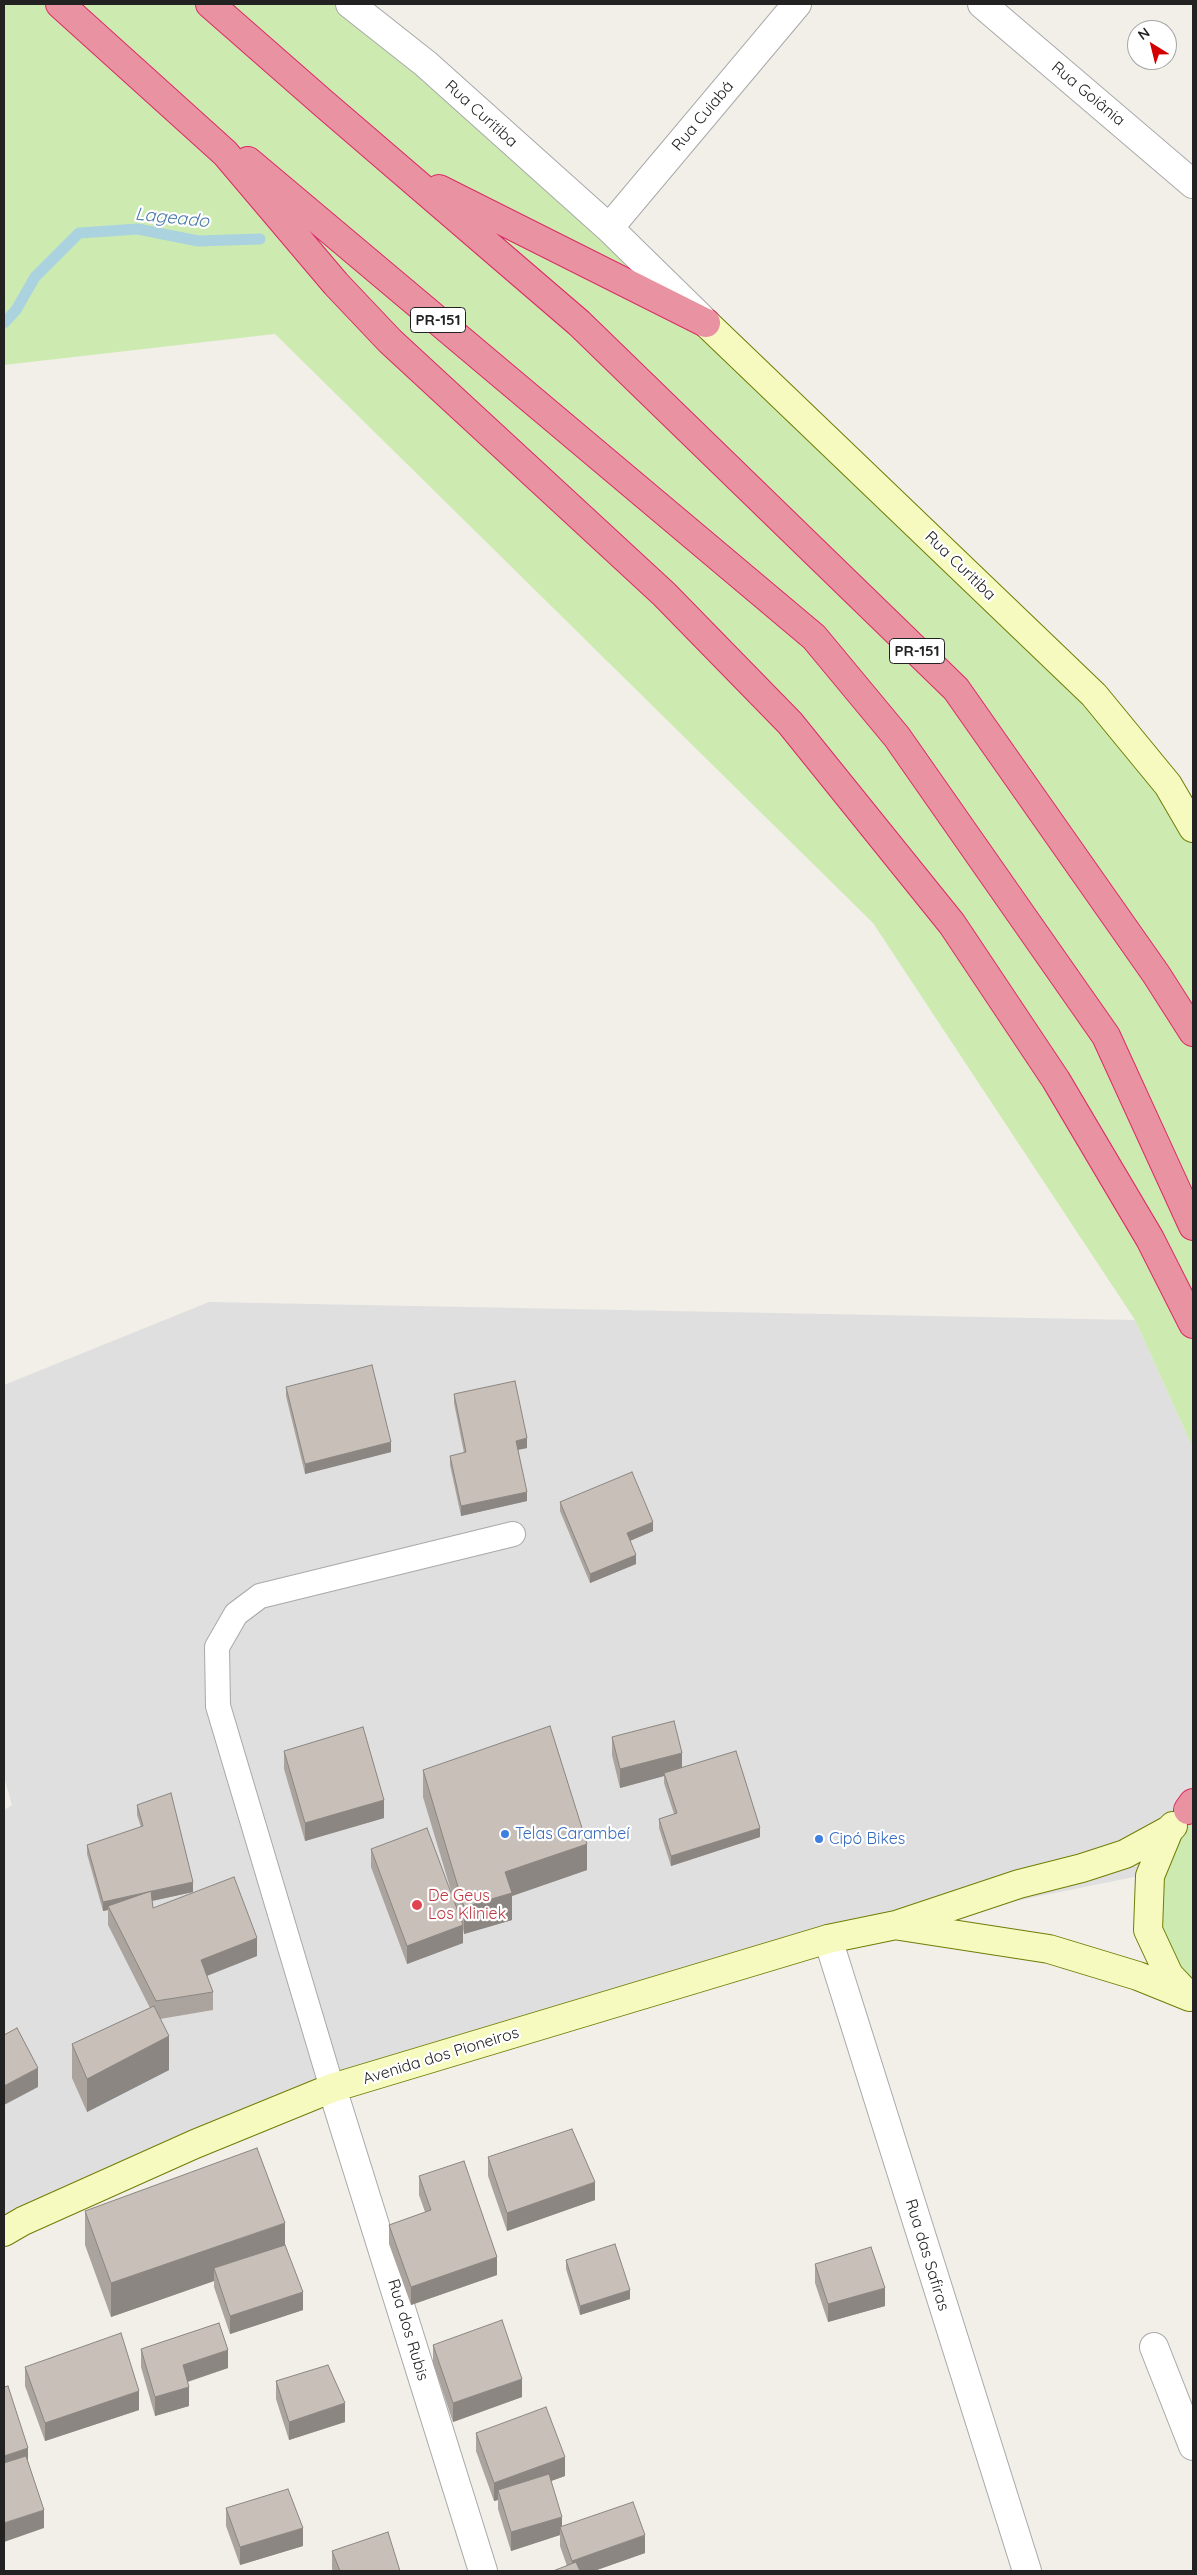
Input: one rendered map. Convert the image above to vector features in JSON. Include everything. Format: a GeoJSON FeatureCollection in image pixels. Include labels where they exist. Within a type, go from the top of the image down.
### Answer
{"type":"FeatureCollection","features":[{"type":"Feature","properties":{"kind":"highway","name":"PR-151"},"geometry":{"type":"LineString","coordinates":[[61,4],[814,637],[897,737],[1106,1036],[1193,1226]]}},
{"type":"Feature","properties":{"kind":"highway"},"geometry":{"type":"LineString","coordinates":[[61,4],[225,153],[336,284],[390,341],[664,594],[790,722],[952,924],[1060,1088],[1150,1239],[1193,1324]]}},
{"type":"Feature","properties":{"kind":"highway","name":"PR-151"},"geometry":{"type":"LineString","coordinates":[[210,4],[579,323],[956,689],[1150,965],[1193,1032]]}},
{"type":"Feature","properties":{"kind":"highway"},"geometry":{"type":"LineString","coordinates":[[399,168],[706,323]]}},
{"type":"Feature","properties":{"kind":"main road","name":"Rua Curitiba"},"geometry":{"type":"LineString","coordinates":[[706,323],[1094,695],[1168,785],[1193,828]]}},
{"type":"Feature","properties":{"kind":"main road"},"geometry":{"type":"LineString","coordinates":[[896,1926],[1018,1884],[1082,1868],[1125,1854],[1169,1830],[1191,1807]]}},
{"type":"Feature","properties":{"kind":"main road"},"geometry":{"type":"LineString","coordinates":[[1169,1830],[1150,1876],[1148,1930],[1169,1975],[1191,1998]]}},
{"type":"Feature","properties":{"kind":"main road","name":"Avenida dos Pioneiros"},"geometry":{"type":"LineString","coordinates":[[4,2232],[23,2220],[195,2144],[332,2088],[828,1939],[896,1926]]}},
{"type":"Feature","properties":{"kind":"main road"},"geometry":{"type":"LineString","coordinates":[[896,1926],[1049,1949],[1138,1976],[1191,1998]]}},
{"type":"Feature","properties":{"kind":"street","name":"Rua Curitiba"},"geometry":{"type":"LineString","coordinates":[[350,4],[426,64],[609,228],[706,323]]}},
{"type":"Feature","properties":{"kind":"street","name":"Rua Cuiabá"},"geometry":{"type":"LineString","coordinates":[[609,228],[797,4]]}},
{"type":"Feature","properties":{"kind":"street","name":"Rua Goiânia"},"geometry":{"type":"LineString","coordinates":[[982,4],[1193,184]]}},
{"type":"Feature","properties":{"kind":"street","name":"Rua das Safiras"},"geometry":{"type":"LineString","coordinates":[[828,1939],[1027,2571]]}},
{"type":"Feature","properties":{"kind":"street","name":"Rua dos Rubis"},"geometry":{"type":"LineString","coordinates":[[332,2088],[483,2571]]}},
{"type":"Feature","properties":{"kind":"street"},"geometry":{"type":"LineString","coordinates":[[1154,2347],[1193,2446]]}},
{"type":"Feature","properties":{"kind":"lane"},"geometry":{"type":"LineString","coordinates":[[332,2088],[218,1706],[217,1647],[236,1614],[260,1596],[513,1534]]}},
{"type":"Feature","properties":{"kind":"shaded area"},"geometry":{"type":"Polygon","coordinates":[[[209,1302],[1135,1320],[1193,1448],[1193,1865],[828,1939],[332,2088],[4,2232],[4,1810],[12,1805],[4,1777],[4,1385],[209,1302]]]}},
{"type":"Feature","properties":{"kind":"green space"},"geometry":{"type":"Polygon","coordinates":[[[4,4],[350,4],[1094,695],[1193,828],[1193,1448],[1135,1320],[873,923],[275,334],[4,365],[4,4]]]}},
{"type":"Feature","properties":{"kind":"green space"},"geometry":{"type":"Polygon","coordinates":[[[1193,1814],[1193,1992],[1154,1928],[1157,1870],[1174,1833],[1193,1814]]]}},
{"type":"Feature","properties":{"kind":"building"},"geometry":{"type":"Polygon","coordinates":[[[372,1365],[391,1442],[305,1464],[286,1387],[372,1365]]]}},
{"type":"Feature","properties":{"kind":"building"},"geometry":{"type":"Polygon","coordinates":[[[515,1381],[527,1438],[516,1441],[527,1492],[461,1506],[450,1456],[466,1452],[454,1394],[515,1381]]]}},
{"type":"Feature","properties":{"kind":"building"},"geometry":{"type":"Polygon","coordinates":[[[632,1472],[653,1522],[627,1533],[636,1555],[590,1574],[560,1502],[632,1472]]]}},
{"type":"Feature","properties":{"kind":"building"},"geometry":{"type":"Polygon","coordinates":[[[674,1721],[682,1753],[620,1769],[612,1737],[674,1721]]]}},
{"type":"Feature","properties":{"kind":"building","name":"Telas Carambeí"},"geometry":{"type":"Polygon","coordinates":[[[550,1726],[587,1844],[505,1872],[512,1893],[464,1907],[423,1770],[550,1726]]]}},
{"type":"Feature","properties":{"kind":"building"},"geometry":{"type":"Polygon","coordinates":[[[363,1727],[384,1800],[305,1823],[284,1751],[363,1727]]]}},
{"type":"Feature","properties":{"kind":"building"},"geometry":{"type":"Polygon","coordinates":[[[736,1751],[760,1828],[671,1856],[659,1819],[677,1813],[664,1773],[736,1751]]]}},
{"type":"Feature","properties":{"kind":"building"},"geometry":{"type":"Polygon","coordinates":[[[171,1793],[193,1882],[103,1902],[87,1845],[143,1826],[137,1805],[171,1793]]]}},
{"type":"Feature","properties":{"kind":"building","name":"De Geus Los Kliniek"},"geometry":{"type":"Polygon","coordinates":[[[427,1828],[463,1925],[407,1946],[371,1849],[427,1828]]]}},
{"type":"Feature","properties":{"kind":"building"},"geometry":{"type":"Polygon","coordinates":[[[234,1877],[257,1938],[201,1960],[213,1992],[156,2001],[108,1906],[151,1891],[153,1908],[234,1877]]]}},
{"type":"Feature","properties":{"kind":"building"},"geometry":{"type":"Polygon","coordinates":[[[154,2006],[169,2036],[87,2079],[72,2044],[154,2006]]]}},
{"type":"Feature","properties":{"kind":"building"},"geometry":{"type":"Polygon","coordinates":[[[17,2028],[38,2068],[4,2086],[4,2035],[17,2028]]]}},
{"type":"Feature","properties":{"kind":"building"},"geometry":{"type":"Polygon","coordinates":[[[572,2129],[595,2182],[507,2213],[488,2157],[572,2129]]]}},
{"type":"Feature","properties":{"kind":"building"},"geometry":{"type":"Polygon","coordinates":[[[257,2148],[285,2223],[111,2283],[85,2211],[257,2148]]]}},
{"type":"Feature","properties":{"kind":"building"},"geometry":{"type":"Polygon","coordinates":[[[464,2161],[497,2257],[411,2287],[389,2225],[431,2210],[419,2176],[464,2161]]]}},
{"type":"Feature","properties":{"kind":"building"},"geometry":{"type":"Polygon","coordinates":[[[615,2244],[630,2290],[580,2306],[566,2260],[615,2244]]]}},
{"type":"Feature","properties":{"kind":"building"},"geometry":{"type":"Polygon","coordinates":[[[285,2245],[303,2292],[230,2316],[214,2268],[285,2245]]]}},
{"type":"Feature","properties":{"kind":"building"},"geometry":{"type":"Polygon","coordinates":[[[871,2247],[885,2288],[828,2304],[815,2264],[871,2247]]]}},
{"type":"Feature","properties":{"kind":"building"},"geometry":{"type":"Polygon","coordinates":[[[502,2320],[522,2379],[453,2403],[433,2345],[502,2320]]]}},
{"type":"Feature","properties":{"kind":"building"},"geometry":{"type":"Polygon","coordinates":[[[219,2323],[228,2350],[183,2365],[189,2387],[155,2397],[141,2349],[219,2323]]]}},
{"type":"Feature","properties":{"kind":"building"},"geometry":{"type":"Polygon","coordinates":[[[121,2333],[139,2391],[45,2423],[25,2367],[121,2333]]]}},
{"type":"Feature","properties":{"kind":"building"},"geometry":{"type":"Polygon","coordinates":[[[328,2365],[345,2403],[289,2422],[276,2381],[328,2365]]]}},
{"type":"Feature","properties":{"kind":"building"},"geometry":{"type":"Polygon","coordinates":[[[8,2386],[28,2448],[4,2456],[4,2387],[8,2386]]]}},
{"type":"Feature","properties":{"kind":"building"},"geometry":{"type":"Polygon","coordinates":[[[546,2407],[565,2457],[494,2483],[476,2433],[546,2407]]]}},
{"type":"Feature","properties":{"kind":"building"},"geometry":{"type":"Polygon","coordinates":[[[26,2456],[44,2510],[4,2523],[4,2463],[26,2456]]]}},
{"type":"Feature","properties":{"kind":"building"},"geometry":{"type":"Polygon","coordinates":[[[549,2474],[562,2517],[511,2532],[498,2490],[549,2474]]]}},
{"type":"Feature","properties":{"kind":"building"},"geometry":{"type":"Polygon","coordinates":[[[288,2489],[303,2528],[240,2547],[226,2508],[288,2489]]]}},
{"type":"Feature","properties":{"kind":"building"},"geometry":{"type":"Polygon","coordinates":[[[633,2502],[645,2535],[572,2561],[560,2527],[633,2502]]]}},
{"type":"Feature","properties":{"kind":"building"},"geometry":{"type":"Polygon","coordinates":[[[388,2532],[400,2571],[340,2571],[332,2551],[388,2532]]]}},
{"type":"Feature","properties":{"kind":"building"},"geometry":{"type":"Polygon","coordinates":[[[576,2562],[580,2571],[553,2571],[576,2562]]]}},
{"type":"Feature","properties":{"kind":"waterway","name":"Lageado"},"geometry":{"type":"LineString","coordinates":[[4,323],[16,310],[35,277],[79,233],[138,229],[198,241],[260,239]]}},
{"type":"Feature","properties":{"kind":"place","name":"Telas Carambeí"},"geometry":{"type":"Point","coordinates":[505,1834]}},
{"type":"Feature","properties":{"kind":"place","name":"Cipó Bikes"},"geometry":{"type":"Point","coordinates":[819,1839]}},
{"type":"Feature","properties":{"kind":"place","name":"De Geus Los Kliniek"},"geometry":{"type":"Point","coordinates":[417,1905]}}]}
